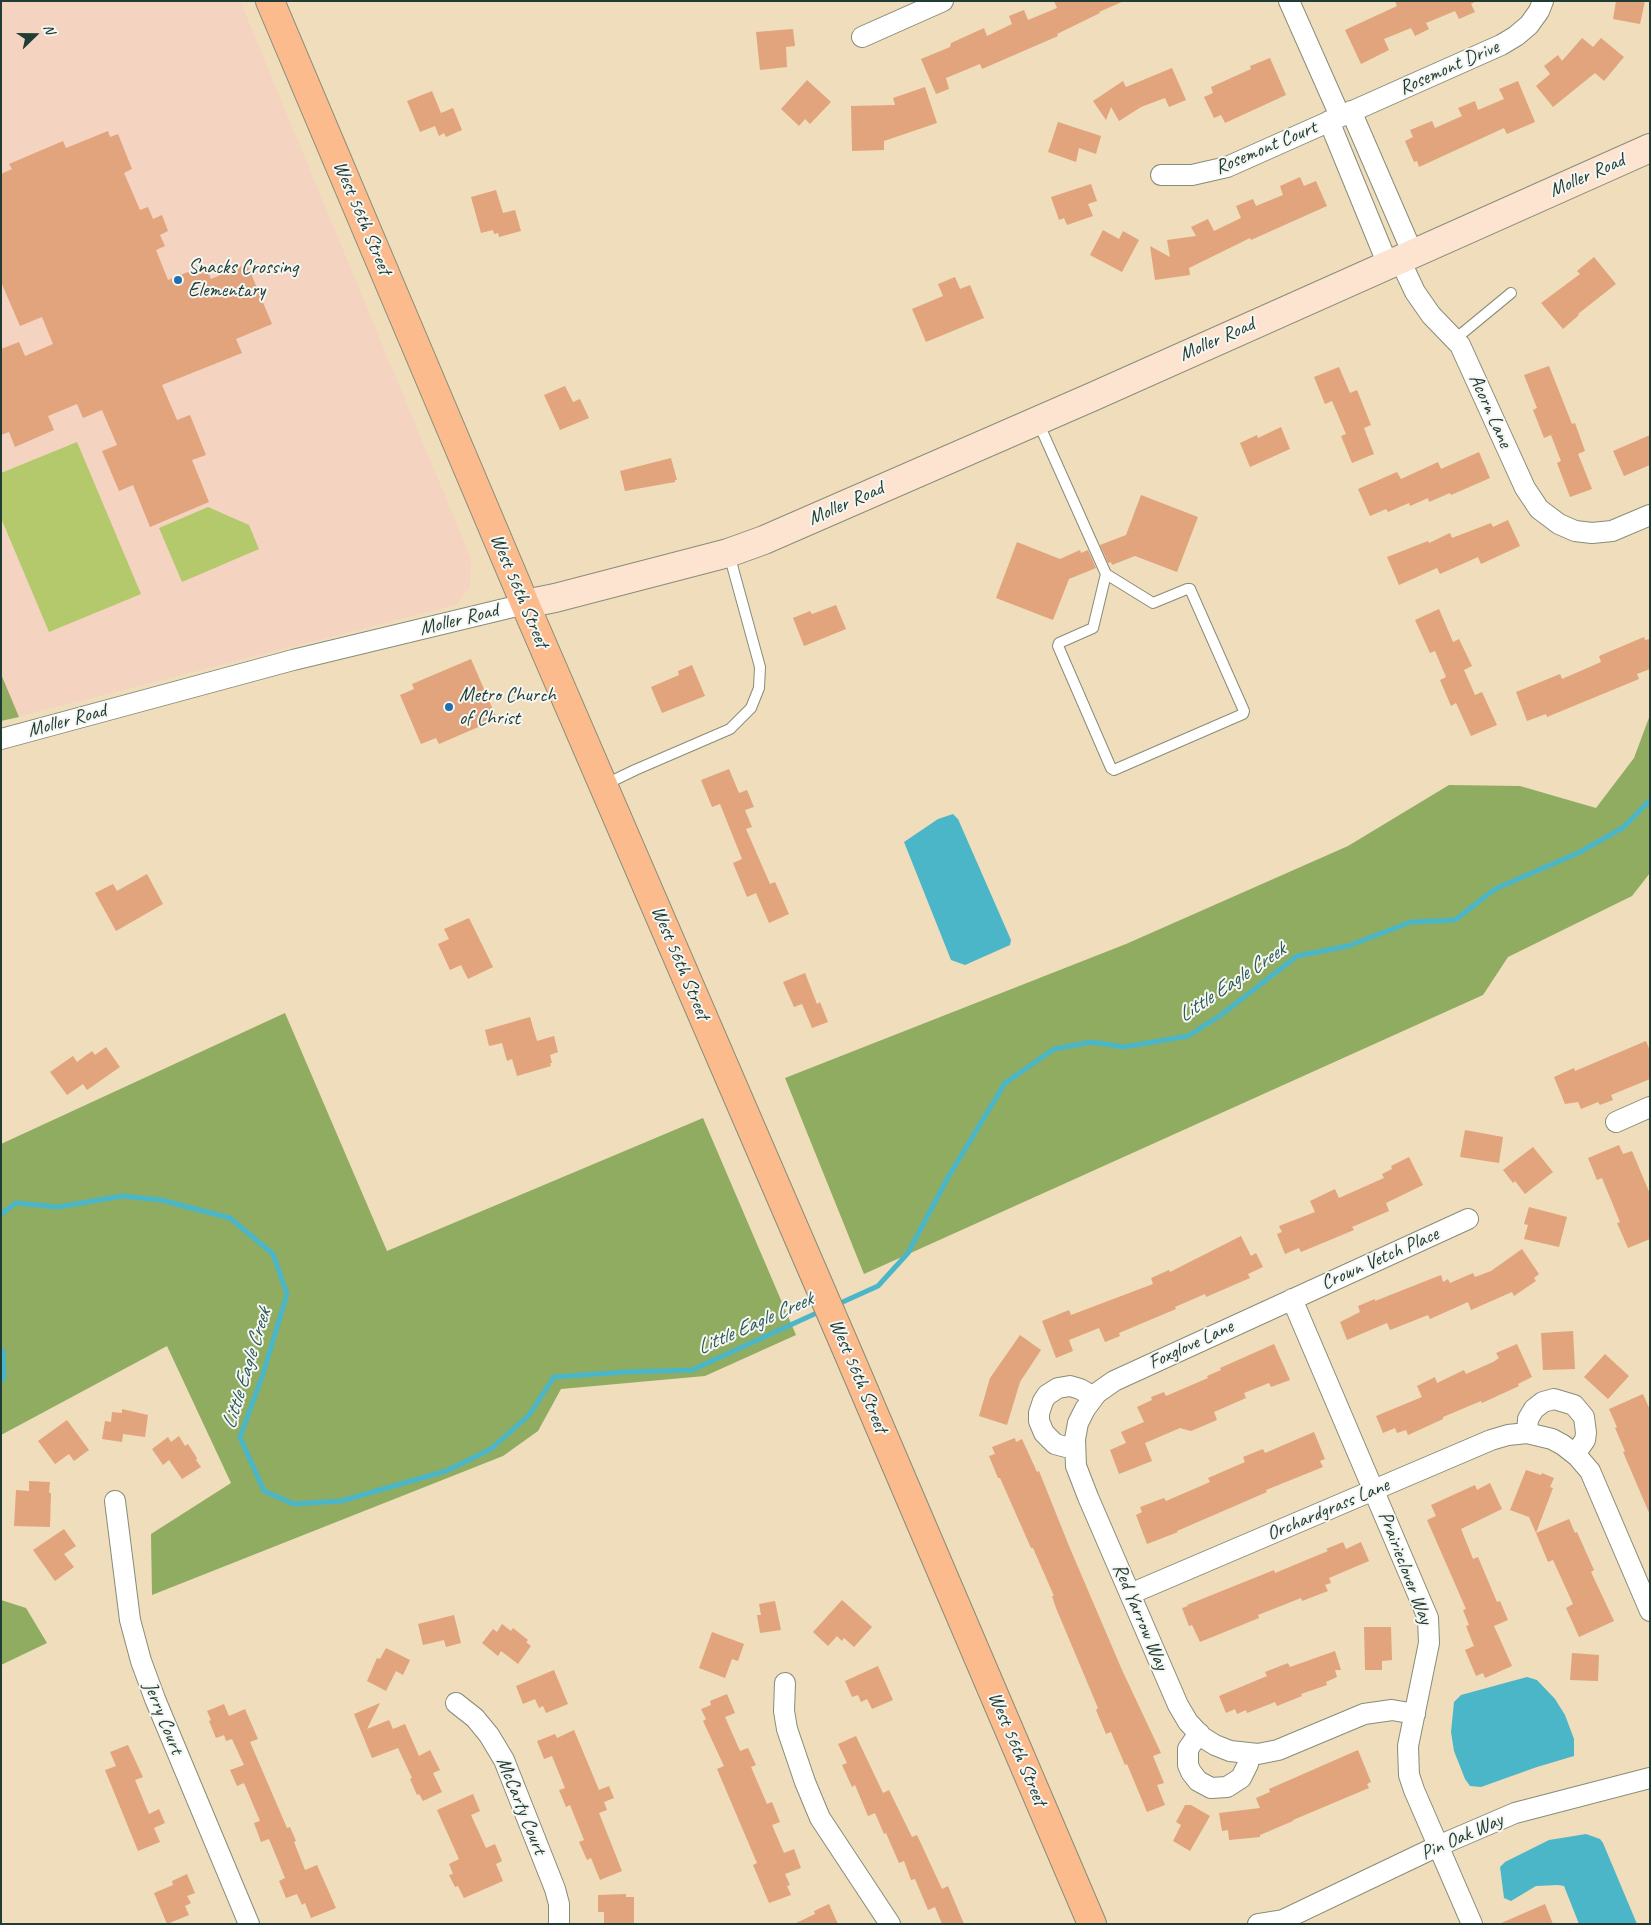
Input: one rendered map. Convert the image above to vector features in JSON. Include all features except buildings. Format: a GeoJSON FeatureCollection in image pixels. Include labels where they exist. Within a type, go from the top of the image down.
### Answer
{"type":"FeatureCollection","features":[{"type":"Feature","properties":{"kind":"main road","name":"West 56th Street"},"geometry":{"type":"LineString","coordinates":[[270,1],[524,604],[810,1264],[1092,1924]]}},
{"type":"Feature","properties":{"kind":"street"},"geometry":{"type":"LineString","coordinates":[[862,37],[944,1]]}},
{"type":"Feature","properties":{"kind":"street"},"geometry":{"type":"LineString","coordinates":[[1289,1],[1340,116],[1400,260]]}},
{"type":"Feature","properties":{"kind":"street","name":"Rosemont Drive"},"geometry":{"type":"LineString","coordinates":[[1340,116],[1509,41],[1528,25],[1539,11],[1543,1]]}},
{"type":"Feature","properties":{"kind":"street"},"geometry":{"type":"LineString","coordinates":[[1340,116],[1400,260]]}},
{"type":"Feature","properties":{"kind":"street","name":"Rosemont Court"},"geometry":{"type":"LineString","coordinates":[[1161,175],[1192,175],[1227,167],[1340,116]]}},
{"type":"Feature","properties":{"kind":"street","name":"Moller Road"},"geometry":{"type":"LineString","coordinates":[[1,739],[293,660],[568,595],[728,553],[764,540],[1038,421],[1650,148]]}},
{"type":"Feature","properties":{"kind":"street","name":"Acorn Lane"},"geometry":{"type":"LineString","coordinates":[[1400,260],[1415,292],[1431,315],[1463,352],[1533,503],[1552,520],[1575,530],[1600,532],[1622,527],[1650,515]]}},
{"type":"Feature","properties":{"kind":"street"},"geometry":{"type":"LineString","coordinates":[[1616,1122],[1649,1111]]}},
{"type":"Feature","properties":{"kind":"street","name":"Crown Vetch Place"},"geometry":{"type":"LineString","coordinates":[[1292,1299],[1468,1219]]}},
{"type":"Feature","properties":{"kind":"street","name":"Foxglove Lane"},"geometry":{"type":"LineString","coordinates":[[1088,1497],[1076,1466],[1075,1446],[1078,1423],[1085,1409],[1104,1387],[1117,1379],[1292,1299]]}},
{"type":"Feature","properties":{"kind":"street","name":"Prairieclover Way"},"geometry":{"type":"LineString","coordinates":[[1292,1299],[1428,1618],[1429,1643],[1408,1746],[1409,1776],[1472,1924]]}},
{"type":"Feature","properties":{"kind":"street"},"geometry":{"type":"LineString","coordinates":[[1075,1446],[1066,1447],[1055,1444],[1044,1433],[1039,1421],[1039,1413],[1043,1401],[1058,1388],[1070,1386],[1080,1389],[1094,1398]]}},
{"type":"Feature","properties":{"kind":"street"},"geometry":{"type":"LineString","coordinates":[[1527,1434],[1528,1420],[1534,1409],[1554,1399],[1574,1405],[1584,1417],[1586,1425],[1585,1440],[1575,1454],[1590,1471],[1596,1482],[1650,1611]]}},
{"type":"Feature","properties":{"kind":"street","name":"Orchardgrass Lane"},"geometry":{"type":"LineString","coordinates":[[1130,1594],[1496,1438],[1515,1434],[1527,1434],[1552,1439],[1575,1454]]}},
{"type":"Feature","properties":{"kind":"street","name":"Red Yarrow Way"},"geometry":{"type":"LineString","coordinates":[[1088,1497],[1178,1705],[1188,1722],[1215,1746],[1248,1754],[1266,1753],[1278,1750],[1364,1714],[1392,1710],[1415,1714]]}},
{"type":"Feature","properties":{"kind":"street","name":"Jerry Court"},"geometry":{"type":"LineString","coordinates":[[115,1501],[130,1620],[141,1661],[249,1924]]}},
{"type":"Feature","properties":{"kind":"street"},"geometry":{"type":"LineString","coordinates":[[786,1684],[784,1712],[787,1729],[805,1782],[820,1818],[890,1924]]}},
{"type":"Feature","properties":{"kind":"street","name":"McCarty Court"},"geometry":{"type":"LineString","coordinates":[[456,1703],[474,1718],[489,1735],[504,1760],[555,1889],[559,1904],[559,1924]]}},
{"type":"Feature","properties":{"kind":"street"},"geometry":{"type":"LineString","coordinates":[[1199,1733],[1188,1749],[1188,1765],[1198,1781],[1211,1788],[1227,1787],[1241,1778],[1248,1764],[1248,1754]]}},
{"type":"Feature","properties":{"kind":"street","name":"Pin Oak Way"},"geometry":{"type":"LineString","coordinates":[[1258,1924],[1281,1922],[1438,1846],[1526,1809],[1650,1778]]}},
{"type":"Feature","properties":{"kind":"lane"},"geometry":{"type":"LineString","coordinates":[[1454,340],[1511,293]]}},
{"type":"Feature","properties":{"kind":"lane"},"geometry":{"type":"LineString","coordinates":[[1038,421],[1106,574],[1153,603],[1190,589],[1244,710],[1243,714],[1114,770],[1111,768],[1058,646],[1059,643],[1093,628],[1106,574]]}},
{"type":"Feature","properties":{"kind":"lane"},"geometry":{"type":"LineString","coordinates":[[603,786],[730,729],[751,708],[758,688],[760,667],[728,553]]}},
{"type":"Feature","properties":{"kind":"shaded area","name":"Snacks Crossing Elementary"},"geometry":{"type":"Polygon","coordinates":[[[1,1],[240,1],[471,559],[470,587],[456,605],[1,721],[1,1]]]}},
{"type":"Feature","properties":{"kind":"green space"},"geometry":{"type":"Polygon","coordinates":[[[77,442],[141,594],[49,632],[1,518],[1,473],[77,442]]]}},
{"type":"Feature","properties":{"kind":"green space"},"geometry":{"type":"Polygon","coordinates":[[[208,507],[249,525],[259,549],[182,582],[159,528],[208,507]]]}},
{"type":"Feature","properties":{"kind":"green space"},"geometry":{"type":"Polygon","coordinates":[[[1,674],[19,717],[1,721],[1,674]]]}},
{"type":"Feature","properties":{"kind":"green space"},"geometry":{"type":"Polygon","coordinates":[[[1650,715],[1650,873],[1632,896],[1508,957],[1483,995],[864,1274],[785,1078],[1126,944],[1348,846],[1449,785],[1520,786],[1596,808],[1634,758],[1650,715]]]}},
{"type":"Feature","properties":{"kind":"green space"},"geometry":{"type":"Polygon","coordinates":[[[285,1013],[387,1251],[703,1118],[796,1335],[705,1376],[561,1389],[538,1431],[503,1456],[152,1595],[151,1534],[231,1483],[167,1346],[1,1435],[1,1144],[285,1013]]]}},
{"type":"Feature","properties":{"kind":"green space"},"geometry":{"type":"Polygon","coordinates":[[[1,1600],[26,1608],[47,1643],[1,1665],[1,1600]]]}},
{"type":"Feature","properties":{"kind":"water"},"geometry":{"type":"Polygon","coordinates":[[[953,814],[958,819],[1011,940],[1010,945],[965,965],[951,960],[904,842],[938,819],[953,814]]]}},
{"type":"Feature","properties":{"kind":"water"},"geometry":{"type":"Polygon","coordinates":[[[1527,1677],[1537,1680],[1555,1699],[1565,1715],[1574,1739],[1574,1756],[1481,1787],[1470,1786],[1465,1779],[1454,1751],[1451,1732],[1454,1702],[1461,1695],[1527,1677]]]}},
{"type":"Feature","properties":{"kind":"water"},"geometry":{"type":"Polygon","coordinates":[[[1586,1834],[1600,1839],[1603,1843],[1637,1924],[1579,1924],[1564,1886],[1536,1886],[1511,1901],[1504,1898],[1500,1867],[1505,1862],[1549,1840],[1586,1834]]]}},
{"type":"Feature","properties":{"kind":"waterway","name":"Little Eagle Creek"},"geometry":{"type":"LineString","coordinates":[[836,1305],[878,1286],[908,1253],[947,1179],[1005,1083],[1054,1049],[1092,1042],[1124,1047],[1188,1036],[1221,1015],[1297,956],[1348,946],[1411,922],[1455,920],[1495,889],[1578,853],[1624,827],[1650,800]]}},
{"type":"Feature","properties":{"kind":"waterway","name":"Little Eagle Creek"},"geometry":{"type":"LineString","coordinates":[[1,1214],[16,1203],[58,1207],[122,1196],[161,1200],[230,1218],[273,1254],[287,1294],[263,1374],[240,1437],[264,1491],[294,1504],[341,1501],[446,1471],[491,1449],[529,1415],[554,1377],[692,1370],[821,1311]]}},
{"type":"Feature","properties":{"kind":"waterway","name":"Little Eagle Creek"},"geometry":{"type":"LineString","coordinates":[[1,1350],[3,1351],[4,1377],[1,1381]]}},
{"type":"Feature","properties":{"kind":"place","name":"Snacks Crossing Elementary"},"geometry":{"type":"Point","coordinates":[178,280]}},
{"type":"Feature","properties":{"kind":"place","name":"Metro Church of Christ"},"geometry":{"type":"Point","coordinates":[449,707]}}]}
